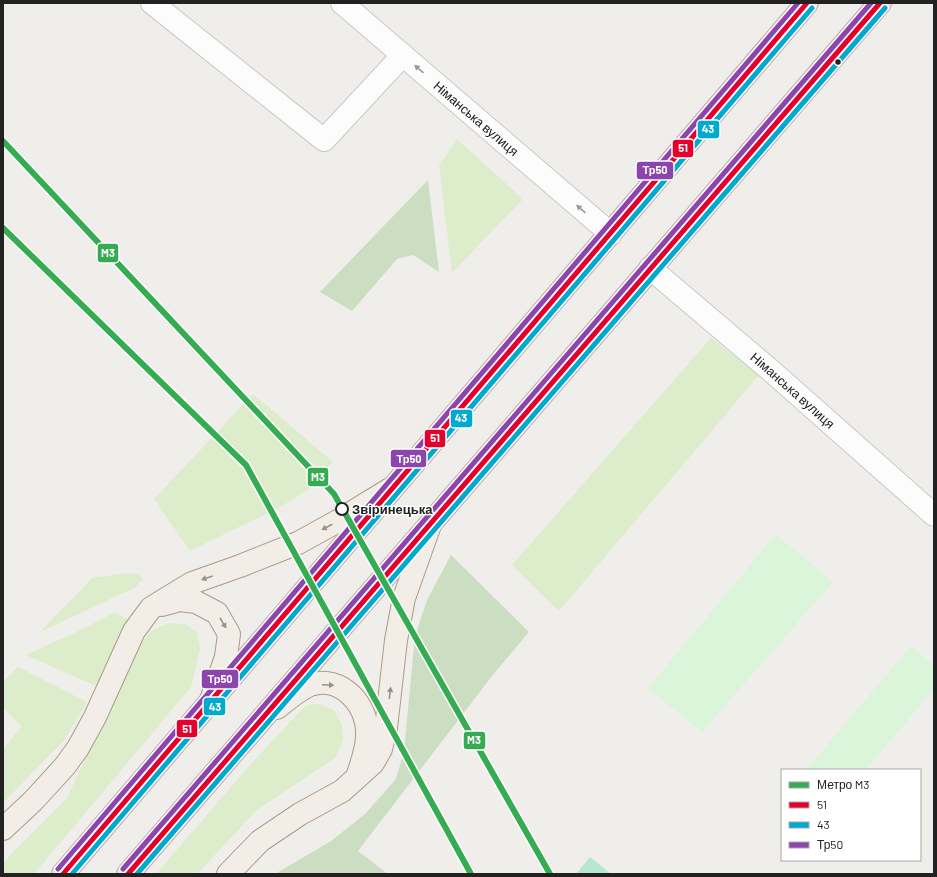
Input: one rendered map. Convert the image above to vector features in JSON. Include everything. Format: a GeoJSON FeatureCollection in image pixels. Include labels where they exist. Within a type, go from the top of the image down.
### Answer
{"type":"FeatureCollection","features":[{"type":"Feature","properties":{"kind":"highway"},"geometry":{"type":"LineString","coordinates":[[63,874],[807,3]]}},
{"type":"Feature","properties":{"kind":"highway"},"geometry":{"type":"LineString","coordinates":[[128,874],[880,3]]}},
{"type":"Feature","properties":{"kind":"main road"},"geometry":{"type":"LineString","coordinates":[[3,829],[33,801],[65,766],[78,748],[95,718],[134,631],[151,608],[192,583],[240,566],[298,542],[338,521],[396,485]]}},
{"type":"Feature","properties":{"kind":"main road"},"geometry":{"type":"LineString","coordinates":[[228,874],[260,841],[300,814],[342,791],[373,763],[381,749],[386,728],[396,640],[404,598],[430,525]]}},
{"type":"Feature","properties":{"kind":"main road"},"geometry":{"type":"LineString","coordinates":[[151,608],[180,600],[196,602],[217,612],[229,634],[226,657],[208,706]]}},
{"type":"Feature","properties":{"kind":"main road"},"geometry":{"type":"LineString","coordinates":[[259,722],[291,696],[311,685],[332,684],[346,690],[357,700],[365,717],[368,734],[364,755],[357,778]]}},
{"type":"Feature","properties":{"kind":"street"},"geometry":{"type":"LineString","coordinates":[[152,3],[324,140],[403,55]]}},
{"type":"Feature","properties":{"kind":"street","name":"Німанська вулиця"},"geometry":{"type":"LineString","coordinates":[[342,3],[611,234]]}},
{"type":"Feature","properties":{"kind":"street","name":"Німанська вулиця"},"geometry":{"type":"LineString","coordinates":[[650,268],[769,369],[934,515]]}},
{"type":"Feature","properties":{"kind":"green space"},"geometry":{"type":"Polygon","coordinates":[[[457,139],[523,199],[452,273],[439,166],[457,139]]]}},
{"type":"Feature","properties":{"kind":"green space"},"geometry":{"type":"Polygon","coordinates":[[[428,180],[439,272],[413,255],[397,259],[352,311],[320,292],[428,180]]]}},
{"type":"Feature","properties":{"kind":"green space"},"geometry":{"type":"Polygon","coordinates":[[[711,338],[759,375],[559,611],[512,565],[711,338]]]}},
{"type":"Feature","properties":{"kind":"green space"},"geometry":{"type":"Polygon","coordinates":[[[253,394],[333,462],[309,489],[282,506],[190,551],[154,499],[253,394]]]}},
{"type":"Feature","properties":{"kind":"green space"},"geometry":{"type":"Polygon","coordinates":[[[776,534],[833,582],[702,732],[648,688],[776,534]]]}},
{"type":"Feature","properties":{"kind":"green space"},"geometry":{"type":"Polygon","coordinates":[[[451,555],[529,632],[492,676],[358,851],[388,874],[275,874],[331,841],[365,814],[396,779],[404,751],[415,636],[427,600],[451,555]]]}},
{"type":"Feature","properties":{"kind":"green space"},"geometry":{"type":"Polygon","coordinates":[[[127,573],[139,574],[143,580],[134,588],[40,632],[92,578],[127,573]]]}},
{"type":"Feature","properties":{"kind":"green space"},"geometry":{"type":"Polygon","coordinates":[[[115,612],[128,620],[98,687],[26,655],[83,629],[115,612]]]}},
{"type":"Feature","properties":{"kind":"green space"},"geometry":{"type":"Polygon","coordinates":[[[169,623],[185,624],[197,632],[200,649],[191,687],[34,874],[3,874],[3,863],[67,798],[137,649],[151,631],[169,623]]]}},
{"type":"Feature","properties":{"kind":"green space"},"geometry":{"type":"Polygon","coordinates":[[[911,646],[934,665],[934,689],[866,769],[807,769],[911,646]]]}},
{"type":"Feature","properties":{"kind":"green space"},"geometry":{"type":"Polygon","coordinates":[[[18,667],[87,702],[65,739],[3,803],[3,749],[22,726],[3,708],[3,681],[18,667]]]}},
{"type":"Feature","properties":{"kind":"green space"},"geometry":{"type":"Polygon","coordinates":[[[319,704],[334,710],[342,725],[343,740],[335,758],[257,810],[197,874],[156,874],[248,767],[306,705],[319,704]]]}},
{"type":"Feature","properties":{"kind":"green space"},"geometry":{"type":"Polygon","coordinates":[[[590,857],[611,874],[576,874],[590,857]]]}},
{"type":"Feature","properties":{"kind":"metro line","name":"M3"},"geometry":{"type":"LineString","coordinates":[[3,141],[334,494],[550,874]]}},
{"type":"Feature","properties":{"kind":"metro line","name":"M3"},"geometry":{"type":"LineString","coordinates":[[3,228],[246,465],[471,874]]}},
{"type":"Feature","properties":{"kind":"transit line","name":"Тр50"},"geometry":{"type":"LineString","coordinates":[[58,869],[798,3]]}},
{"type":"Feature","properties":{"kind":"transit line","name":"51"},"geometry":{"type":"LineString","coordinates":[[63,874],[807,3]]}},
{"type":"Feature","properties":{"kind":"transit line","name":"Тр50"},"geometry":{"type":"LineString","coordinates":[[123,869],[871,3]]}},
{"type":"Feature","properties":{"kind":"transit line","name":"51"},"geometry":{"type":"LineString","coordinates":[[128,874],[880,3]]}},
{"type":"Feature","properties":{"kind":"transit line","name":"43"},"geometry":{"type":"LineString","coordinates":[[72,874],[812,8]]}},
{"type":"Feature","properties":{"kind":"transit line","name":"43"},"geometry":{"type":"LineString","coordinates":[[137,874],[885,8]]}},
{"type":"Feature","properties":{"kind":"place","name":"Звіринецька"},"geometry":{"type":"Point","coordinates":[342,509]}}]}
